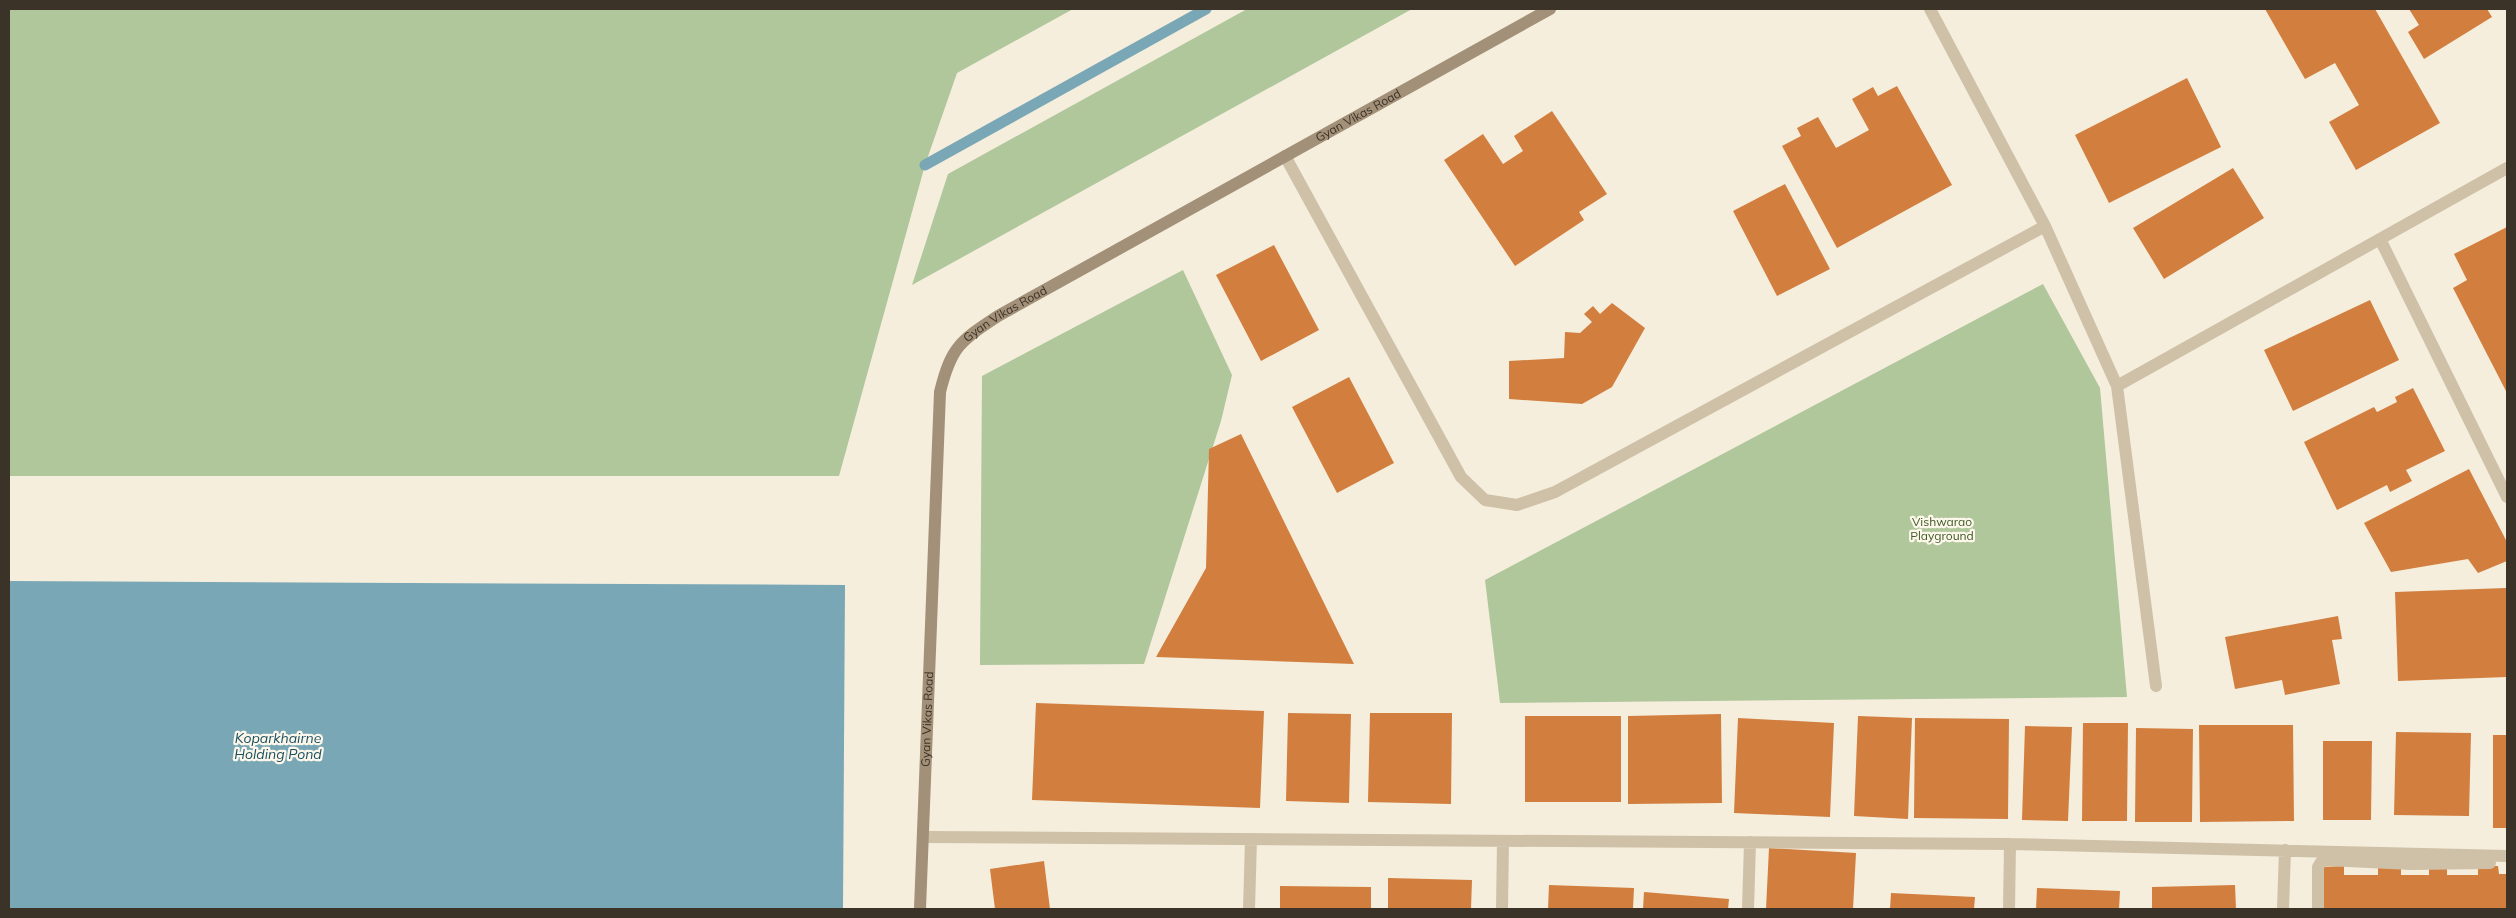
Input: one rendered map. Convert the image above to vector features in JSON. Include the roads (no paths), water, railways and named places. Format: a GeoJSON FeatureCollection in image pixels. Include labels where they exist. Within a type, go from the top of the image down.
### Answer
{"type":"FeatureCollection","features":[{"type":"Feature","properties":{"kind":"street","name":"Gyan Vikas Road"},"geometry":{"type":"LineString","coordinates":[[920,909],[940,392],[947,364],[965,338],[998,316],[1550,9]]}},
{"type":"Feature","properties":{"kind":"street"},"geometry":{"type":"LineString","coordinates":[[1930,9],[2045,226],[2117,386],[2156,686]]}},
{"type":"Feature","properties":{"kind":"street"},"geometry":{"type":"LineString","coordinates":[[1285,156],[1461,477],[1485,500],[1517,504],[1555,492],[2045,226]]}},
{"type":"Feature","properties":{"kind":"street"},"geometry":{"type":"LineString","coordinates":[[2117,386],[2507,168]]}},
{"type":"Feature","properties":{"kind":"street"},"geometry":{"type":"LineString","coordinates":[[2380,239],[2507,497]]}},
{"type":"Feature","properties":{"kind":"street"},"geometry":{"type":"LineString","coordinates":[[924,837],[2010,844],[2285,850],[2507,863]]}},
{"type":"Feature","properties":{"kind":"street"},"geometry":{"type":"LineString","coordinates":[[1249,909],[1251,839]]}},
{"type":"Feature","properties":{"kind":"street"},"geometry":{"type":"LineString","coordinates":[[1502,909],[1503,841]]}},
{"type":"Feature","properties":{"kind":"street"},"geometry":{"type":"LineString","coordinates":[[1748,909],[1750,842]]}},
{"type":"Feature","properties":{"kind":"street"},"geometry":{"type":"LineString","coordinates":[[2009,909],[2010,844]]}},
{"type":"Feature","properties":{"kind":"street"},"geometry":{"type":"LineString","coordinates":[[2283,909],[2285,850]]}},
{"type":"Feature","properties":{"kind":"street"},"geometry":{"type":"LineString","coordinates":[[2318,909],[2318,867],[2321,862],[2326,860],[2507,856]]}},
{"type":"Feature","properties":{"kind":"water","name":"Koparkhairne Holding Pond"},"geometry":{"type":"Polygon","coordinates":[[[9,581],[845,585],[843,909],[9,909],[9,581]]]}},
{"type":"Feature","properties":{"kind":"waterway"},"geometry":{"type":"LineString","coordinates":[[925,165],[1206,9]]}},
{"type":"Feature","properties":{"kind":"park label","name":"Vishwarao Playground"},"geometry":{"type":"Point","coordinates":[1942,529]}}]}
